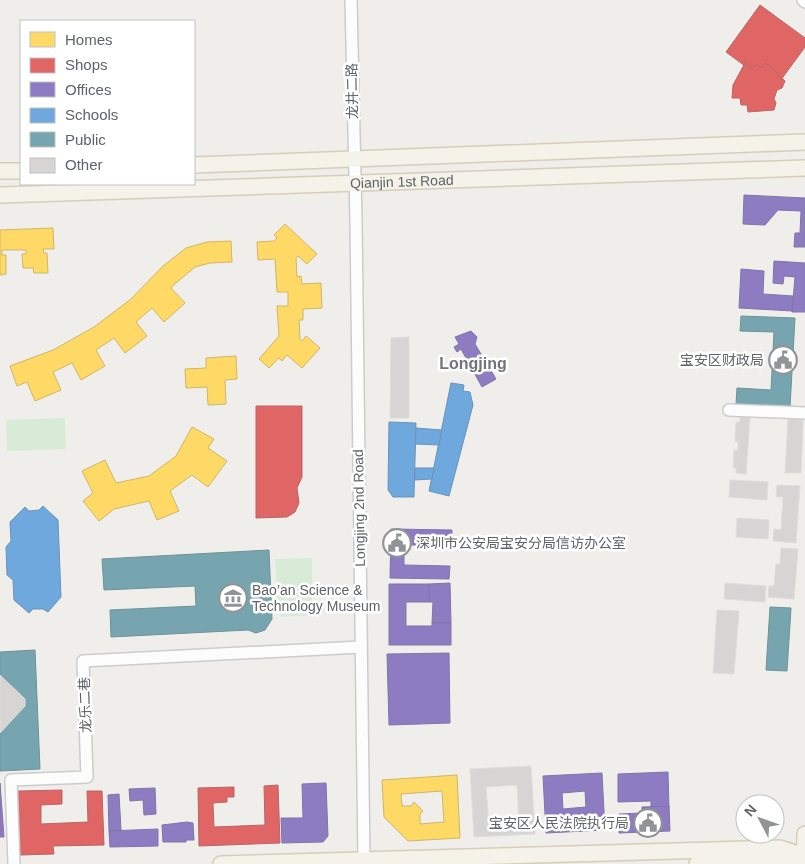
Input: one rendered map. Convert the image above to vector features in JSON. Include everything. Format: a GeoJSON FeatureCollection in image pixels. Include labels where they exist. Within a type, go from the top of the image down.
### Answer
{"type":"FeatureCollection","features":[{"type":"Feature","properties":{"kind":"main road","name":"Qianjin 1st Road"},"geometry":{"type":"LineString","coordinates":[[195,165],[805,142]]}},
{"type":"Feature","properties":{"kind":"main road","name":"Qianjin 1st Road"},"geometry":{"type":"LineString","coordinates":[[0,195],[805,168]]}},
{"type":"Feature","properties":{"kind":"main road"},"geometry":{"type":"LineString","coordinates":[[0,172],[20,171]]}},
{"type":"Feature","properties":{"kind":"main road"},"geometry":{"type":"LineString","coordinates":[[804,860],[805,834]]}},
{"type":"Feature","properties":{"kind":"main road"},"geometry":{"type":"LineString","coordinates":[[220,864],[780,848],[804,860]]}},
{"type":"Feature","properties":{"kind":"main road"},"geometry":{"type":"LineString","coordinates":[[697,864],[804,860]]}},
{"type":"Feature","properties":{"kind":"street","name":"龙井二路"},"geometry":{"type":"LineString","coordinates":[[350,0],[354,183]]}},
{"type":"Feature","properties":{"kind":"street","name":"Longjing 2nd Road"},"geometry":{"type":"LineString","coordinates":[[354,183],[363,861]]}},
{"type":"Feature","properties":{"kind":"street"},"geometry":{"type":"LineString","coordinates":[[729,410],[805,413]]}},
{"type":"Feature","properties":{"kind":"street","name":"龙乐二巷"},"geometry":{"type":"LineString","coordinates":[[14,864],[11,780],[87,778],[83,661],[361,648]]}},
{"type":"Feature","properties":{"kind":"green space"},"geometry":{"type":"Polygon","coordinates":[[[65,418],[66,449],[7,451],[6,420],[65,418]]]}},
{"type":"Feature","properties":{"kind":"green space"},"geometry":{"type":"Polygon","coordinates":[[[312,558],[312,607],[309,615],[282,617],[278,612],[275,559],[312,558]]]}},
{"type":"Feature","properties":{"kind":"building: Homes"},"geometry":{"type":"Polygon","coordinates":[[[285,224],[317,254],[307,264],[298,256],[296,258],[297,277],[301,276],[302,284],[321,283],[322,308],[303,309],[303,320],[299,320],[300,339],[302,341],[306,336],[320,348],[302,368],[287,355],[282,361],[279,358],[269,368],[259,359],[279,336],[277,306],[288,306],[288,292],[277,292],[275,259],[258,260],[257,242],[274,241],[277,238],[274,235],[285,224]]]}},
{"type":"Feature","properties":{"kind":"building: Homes"},"geometry":{"type":"Polygon","coordinates":[[[53,228],[54,249],[43,249],[44,253],[47,253],[48,273],[34,273],[33,268],[23,268],[22,254],[26,254],[26,250],[2,250],[2,255],[6,255],[6,274],[0,275],[0,230],[53,228]]]}},
{"type":"Feature","properties":{"kind":"building: Homes"},"geometry":{"type":"Polygon","coordinates":[[[231,241],[232,262],[210,263],[195,267],[176,283],[171,288],[185,303],[164,322],[152,308],[136,322],[147,336],[125,353],[114,338],[96,350],[105,366],[81,380],[72,363],[53,372],[61,390],[35,401],[27,382],[17,386],[10,366],[53,350],[94,327],[131,299],[163,266],[186,248],[207,242],[231,241]]]}},
{"type":"Feature","properties":{"kind":"building: Homes"},"geometry":{"type":"Polygon","coordinates":[[[236,356],[237,379],[225,380],[226,404],[208,405],[207,387],[186,388],[185,369],[206,368],[206,358],[236,356]]]}},
{"type":"Feature","properties":{"kind":"building: Homes"},"geometry":{"type":"Polygon","coordinates":[[[192,427],[214,439],[208,448],[227,461],[208,487],[192,475],[170,491],[179,511],[157,520],[149,501],[114,509],[99,521],[83,501],[93,493],[82,471],[105,460],[116,483],[149,476],[176,456],[192,427]]]}},
{"type":"Feature","properties":{"kind":"building: Homes"},"geometry":{"type":"Polygon","coordinates":[[[457,775],[460,838],[408,841],[384,817],[382,780],[457,775]],[[442,791],[401,794],[402,806],[411,806],[414,802],[423,811],[420,814],[420,824],[444,822],[442,791]]]}},
{"type":"Feature","properties":{"kind":"building: Shops"},"geometry":{"type":"Polygon","coordinates":[[[760,5],[805,38],[805,47],[775,88],[726,52],[760,5]]]}},
{"type":"Feature","properties":{"kind":"building: Shops"},"geometry":{"type":"Polygon","coordinates":[[[745,63],[751,68],[757,64],[761,68],[766,63],[785,81],[782,88],[777,90],[774,99],[776,103],[774,110],[748,112],[747,105],[741,105],[740,98],[732,98],[733,85],[745,63]]]}},
{"type":"Feature","properties":{"kind":"building: Shops"},"geometry":{"type":"Polygon","coordinates":[[[256,406],[302,406],[302,477],[297,488],[299,503],[295,512],[287,517],[256,518],[256,406]]]}},
{"type":"Feature","properties":{"kind":"building: Shops"},"geometry":{"type":"Polygon","coordinates":[[[278,785],[280,843],[199,846],[198,788],[234,787],[234,797],[227,797],[227,802],[213,803],[214,827],[265,825],[264,786],[278,785]]]}},
{"type":"Feature","properties":{"kind":"building: Shops"},"geometry":{"type":"Polygon","coordinates":[[[62,790],[62,804],[41,805],[41,824],[88,822],[87,791],[102,791],[104,845],[53,846],[54,854],[20,855],[18,791],[62,790]]]}},
{"type":"Feature","properties":{"kind":"building: Offices"},"geometry":{"type":"Polygon","coordinates":[[[744,195],[805,198],[805,247],[794,247],[795,233],[800,233],[801,211],[778,210],[765,225],[743,224],[744,195]]]}},
{"type":"Feature","properties":{"kind":"building: Offices"},"geometry":{"type":"Polygon","coordinates":[[[774,261],[805,263],[805,312],[792,312],[795,277],[784,276],[783,284],[773,283],[774,261]]]}},
{"type":"Feature","properties":{"kind":"building: Offices"},"geometry":{"type":"Polygon","coordinates":[[[741,269],[764,271],[763,294],[793,296],[792,311],[739,308],[741,269]]]}},
{"type":"Feature","properties":{"kind":"building: Offices"},"geometry":{"type":"Polygon","coordinates":[[[471,331],[477,337],[475,344],[496,379],[482,387],[461,349],[457,352],[454,347],[459,344],[455,337],[471,331]]]}},
{"type":"Feature","properties":{"kind":"building: Offices"},"geometry":{"type":"Polygon","coordinates":[[[391,529],[452,530],[451,545],[404,545],[404,565],[450,566],[449,579],[390,578],[391,529]]]}},
{"type":"Feature","properties":{"kind":"building: Offices"},"geometry":{"type":"Polygon","coordinates":[[[450,583],[451,623],[432,623],[433,602],[429,602],[429,584],[450,583]]]}},
{"type":"Feature","properties":{"kind":"building: Offices"},"geometry":{"type":"Polygon","coordinates":[[[389,584],[429,584],[429,602],[406,602],[406,626],[432,626],[432,623],[451,623],[451,645],[389,645],[389,584]]]}},
{"type":"Feature","properties":{"kind":"building: Offices"},"geometry":{"type":"Polygon","coordinates":[[[449,653],[450,723],[389,725],[387,654],[449,653]]]}},
{"type":"Feature","properties":{"kind":"building: Offices"},"geometry":{"type":"Polygon","coordinates":[[[668,772],[669,808],[651,809],[651,801],[618,802],[618,774],[668,772]]]}},
{"type":"Feature","properties":{"kind":"building: Offices"},"geometry":{"type":"Polygon","coordinates":[[[602,773],[605,830],[546,833],[543,776],[602,773]],[[585,791],[562,793],[563,809],[586,807],[585,791]]]}},
{"type":"Feature","properties":{"kind":"building: Offices"},"geometry":{"type":"Polygon","coordinates":[[[0,783],[4,837],[0,837],[0,783]]]}},
{"type":"Feature","properties":{"kind":"building: Offices"},"geometry":{"type":"Polygon","coordinates":[[[326,783],[328,836],[323,842],[282,843],[281,818],[303,818],[302,784],[326,783]]]}},
{"type":"Feature","properties":{"kind":"building: Offices"},"geometry":{"type":"Polygon","coordinates":[[[155,788],[156,814],[144,815],[143,800],[130,801],[129,789],[155,788]]]}},
{"type":"Feature","properties":{"kind":"building: Offices"},"geometry":{"type":"Polygon","coordinates":[[[119,794],[121,830],[109,831],[108,795],[119,794]]]}},
{"type":"Feature","properties":{"kind":"building: Offices"},"geometry":{"type":"Polygon","coordinates":[[[669,806],[670,831],[619,833],[619,814],[642,813],[642,807],[669,806]]]}},
{"type":"Feature","properties":{"kind":"building: Offices"},"geometry":{"type":"Polygon","coordinates":[[[193,823],[194,840],[163,842],[162,825],[193,823]]]}},
{"type":"Feature","properties":{"kind":"building: Offices"},"geometry":{"type":"Polygon","coordinates":[[[158,829],[158,846],[110,847],[109,831],[158,829]]]}},
{"type":"Feature","properties":{"kind":"building: Schools"},"geometry":{"type":"Polygon","coordinates":[[[451,383],[464,385],[463,391],[470,392],[473,405],[449,496],[429,491],[451,383]]]}},
{"type":"Feature","properties":{"kind":"building: Schools"},"geometry":{"type":"Polygon","coordinates":[[[389,422],[416,423],[414,497],[393,497],[388,490],[389,422]]]}},
{"type":"Feature","properties":{"kind":"building: Schools"},"geometry":{"type":"Polygon","coordinates":[[[416,428],[442,430],[439,445],[415,444],[416,428]]]}},
{"type":"Feature","properties":{"kind":"building: Schools"},"geometry":{"type":"Polygon","coordinates":[[[415,468],[434,468],[432,479],[415,480],[415,468]]]}},
{"type":"Feature","properties":{"kind":"building: Schools"},"geometry":{"type":"Polygon","coordinates":[[[43,506],[58,520],[61,597],[48,612],[43,609],[33,609],[29,613],[14,600],[13,580],[7,575],[6,547],[11,541],[10,522],[25,507],[29,511],[39,510],[43,506]]]}},
{"type":"Feature","properties":{"kind":"building: Public","name":"宝安区财政局"},"geometry":{"type":"Polygon","coordinates":[[[741,316],[795,318],[790,407],[736,404],[737,388],[771,390],[774,332],[740,331],[741,316]]]}},
{"type":"Feature","properties":{"kind":"building: Public","name":"Bao’an Science & Technology Museum"},"geometry":{"type":"Polygon","coordinates":[[[269,550],[272,619],[265,630],[256,633],[248,630],[111,637],[110,610],[196,606],[195,586],[104,590],[102,559],[269,550]]]}},
{"type":"Feature","properties":{"kind":"building: Public"},"geometry":{"type":"Polygon","coordinates":[[[770,607],[791,608],[787,671],[766,670],[770,607]]]}},
{"type":"Feature","properties":{"kind":"building: Public"},"geometry":{"type":"Polygon","coordinates":[[[35,650],[40,769],[0,771],[0,652],[35,650]]]}},
{"type":"Feature","properties":{"kind":"building: Other"},"geometry":{"type":"Polygon","coordinates":[[[409,337],[409,418],[390,418],[391,338],[409,337]]]}},
{"type":"Feature","properties":{"kind":"building: Other"},"geometry":{"type":"Polygon","coordinates":[[[740,417],[750,418],[746,474],[736,473],[736,468],[733,468],[734,450],[738,450],[738,442],[735,441],[736,422],[740,422],[740,417]]]}},
{"type":"Feature","properties":{"kind":"building: Other"},"geometry":{"type":"Polygon","coordinates":[[[788,419],[803,420],[801,473],[785,473],[788,419]]]}},
{"type":"Feature","properties":{"kind":"building: Other"},"geometry":{"type":"Polygon","coordinates":[[[730,480],[768,482],[767,500],[729,497],[730,480]]]}},
{"type":"Feature","properties":{"kind":"building: Other"},"geometry":{"type":"Polygon","coordinates":[[[777,485],[800,486],[796,543],[773,541],[774,529],[781,530],[783,497],[776,497],[777,485]]]}},
{"type":"Feature","properties":{"kind":"building: Other"},"geometry":{"type":"Polygon","coordinates":[[[737,518],[769,520],[768,539],[736,537],[737,518]]]}},
{"type":"Feature","properties":{"kind":"building: Other"},"geometry":{"type":"Polygon","coordinates":[[[781,548],[798,549],[794,599],[768,597],[769,586],[774,586],[776,564],[780,564],[781,548]]]}},
{"type":"Feature","properties":{"kind":"building: Other"},"geometry":{"type":"Polygon","coordinates":[[[725,583],[766,586],[765,602],[724,599],[725,583]]]}},
{"type":"Feature","properties":{"kind":"building: Other"},"geometry":{"type":"Polygon","coordinates":[[[717,610],[739,611],[734,674],[713,673],[717,610]]]}},
{"type":"Feature","properties":{"kind":"building: Other"},"geometry":{"type":"Polygon","coordinates":[[[0,675],[25,699],[25,706],[0,733],[0,675]]]}},
{"type":"Feature","properties":{"kind":"building: Other"},"geometry":{"type":"Polygon","coordinates":[[[531,766],[535,834],[474,837],[470,769],[531,766]],[[517,785],[486,787],[489,827],[519,825],[517,785]]]}},
{"type":"Feature","properties":{"kind":"place","name":"宝安区财政局"},"geometry":{"type":"Point","coordinates":[783,360]}},
{"type":"Feature","properties":{"kind":"place","name":"深圳市公安局宝安分局信访办公室"},"geometry":{"type":"Point","coordinates":[397,543]}},
{"type":"Feature","properties":{"kind":"place","name":"Bao’an Science & Technology Museum"},"geometry":{"type":"Point","coordinates":[233,598]}},
{"type":"Feature","properties":{"kind":"place","name":"宝安区人民法院执行局"},"geometry":{"type":"Point","coordinates":[648,823]}},
{"type":"Feature","properties":{"kind":"district","name":"Longjing"},"geometry":{"type":"Point","coordinates":[473,363]}}]}
